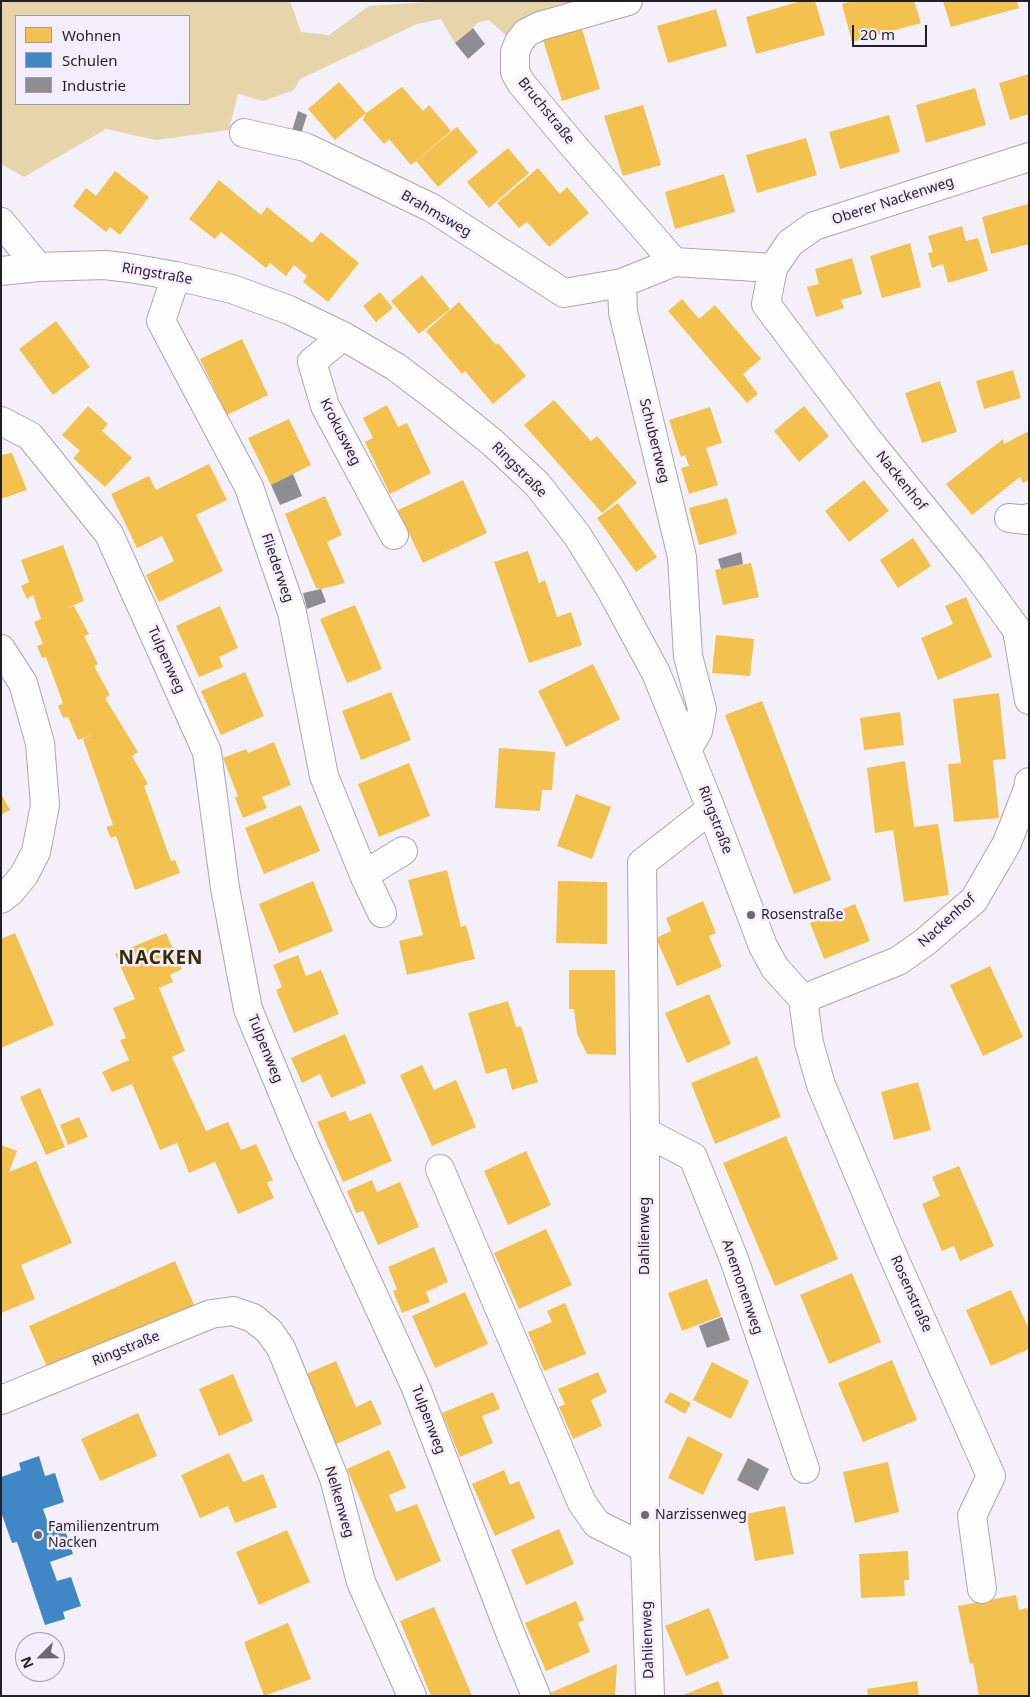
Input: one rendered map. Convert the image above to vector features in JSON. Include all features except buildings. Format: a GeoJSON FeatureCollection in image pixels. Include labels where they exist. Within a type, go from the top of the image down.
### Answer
{"type":"FeatureCollection","features":[{"type":"Feature","properties":{"kind":"street","name":"Bruchstraße"},"geometry":{"type":"LineString","coordinates":[[628,1],[540,26],[526,33],[519,42],[515,52],[515,72],[521,83],[546,113],[674,262]]}},
{"type":"Feature","properties":{"kind":"street","name":"Brahmsweg"},"geometry":{"type":"LineString","coordinates":[[244,133],[305,147],[432,208],[564,293],[622,283]]}},
{"type":"Feature","properties":{"kind":"street","name":"Oberer Nackenweg"},"geometry":{"type":"LineString","coordinates":[[773,268],[790,243],[814,226],[1029,157]]}},
{"type":"Feature","properties":{"kind":"street"},"geometry":{"type":"LineString","coordinates":[[1,222],[38,268]]}},
{"type":"Feature","properties":{"kind":"street"},"geometry":{"type":"LineString","coordinates":[[622,283],[674,262],[773,268]]}},
{"type":"Feature","properties":{"kind":"street","name":"Ringstraße"},"geometry":{"type":"LineString","coordinates":[[1,271],[105,265],[176,276],[232,289],[289,310],[343,336],[396,367],[446,404],[493,444],[537,484],[577,535],[610,588],[656,673],[711,808],[763,946],[775,968],[803,999]]}},
{"type":"Feature","properties":{"kind":"street","name":"Nackenhof"},"geometry":{"type":"LineString","coordinates":[[773,268],[766,304],[868,440],[972,568],[1017,630],[1029,700]]}},
{"type":"Feature","properties":{"kind":"street","name":"Fliederweg"},"geometry":{"type":"LineString","coordinates":[[176,276],[161,321],[249,487],[292,612],[324,776],[364,875],[382,913]]}},
{"type":"Feature","properties":{"kind":"street","name":"Schubertweg"},"geometry":{"type":"LineString","coordinates":[[622,283],[623,312],[682,557],[688,656],[702,709],[698,731],[687,750]]}},
{"type":"Feature","properties":{"kind":"street","name":"Krokusweg"},"geometry":{"type":"LineString","coordinates":[[343,336],[312,362],[325,406],[394,535]]}},
{"type":"Feature","properties":{"kind":"street","name":"Tulpenweg"},"geometry":{"type":"LineString","coordinates":[[1,421],[30,436],[109,534],[207,752],[225,888],[248,1009],[304,1144],[416,1388],[536,1696]]}},
{"type":"Feature","properties":{"kind":"street"},"geometry":{"type":"LineString","coordinates":[[1,649],[23,683],[40,743],[45,805],[36,852],[24,875],[10,892],[1,899]]}},
{"type":"Feature","properties":{"kind":"street","name":"Nackenhof"},"geometry":{"type":"LineString","coordinates":[[803,999],[898,961],[925,942],[974,900],[1008,843],[1029,782]]}},
{"type":"Feature","properties":{"kind":"street","name":"Dahlienweg"},"geometry":{"type":"LineString","coordinates":[[650,1696],[645,1548],[645,1132],[642,863],[711,808]]}},
{"type":"Feature","properties":{"kind":"street"},"geometry":{"type":"LineString","coordinates":[[364,875],[403,851]]}},
{"type":"Feature","properties":{"kind":"street","name":"Rosenstraße"},"geometry":{"type":"LineString","coordinates":[[803,999],[809,1043],[821,1085],[890,1248],[991,1476],[972,1516],[982,1589]]}},
{"type":"Feature","properties":{"kind":"street","name":"Anemonenweg"},"geometry":{"type":"LineString","coordinates":[[645,1132],[693,1157],[734,1259],[805,1469]]}},
{"type":"Feature","properties":{"kind":"street"},"geometry":{"type":"LineString","coordinates":[[440,1169],[582,1503],[597,1524],[645,1548]]}},
{"type":"Feature","properties":{"kind":"street","name":"Ringstraße"},"geometry":{"type":"LineString","coordinates":[[1,1400],[211,1314],[232,1312],[253,1318]]}},
{"type":"Feature","properties":{"kind":"street","name":"Nelkenweg"},"geometry":{"type":"LineString","coordinates":[[253,1318],[269,1331],[281,1348],[334,1478],[361,1582],[412,1696]]}},
{"type":"Feature","properties":{"kind":"shaded area"},"geometry":{"type":"Polygon","coordinates":[[[1,1],[290,1],[301,32],[329,35],[369,6],[442,1],[591,1],[509,38],[489,20],[479,22],[455,43],[441,19],[417,24],[300,79],[294,90],[263,101],[238,94],[229,130],[156,140],[106,129],[24,177],[1,164],[1,1]]]}},
{"type":"Feature","properties":{"kind":"place","name":"Rosenstraße"},"geometry":{"type":"Point","coordinates":[751,915]}},
{"type":"Feature","properties":{"kind":"place","name":"Narzissenweg"},"geometry":{"type":"Point","coordinates":[645,1515]}},
{"type":"Feature","properties":{"kind":"place","name":"Familienzentrum Nacken"},"geometry":{"type":"Point","coordinates":[38,1535]}},
{"type":"Feature","properties":{"kind":"district","name":"NACKEN"},"geometry":{"type":"Point","coordinates":[161,959]}}]}
